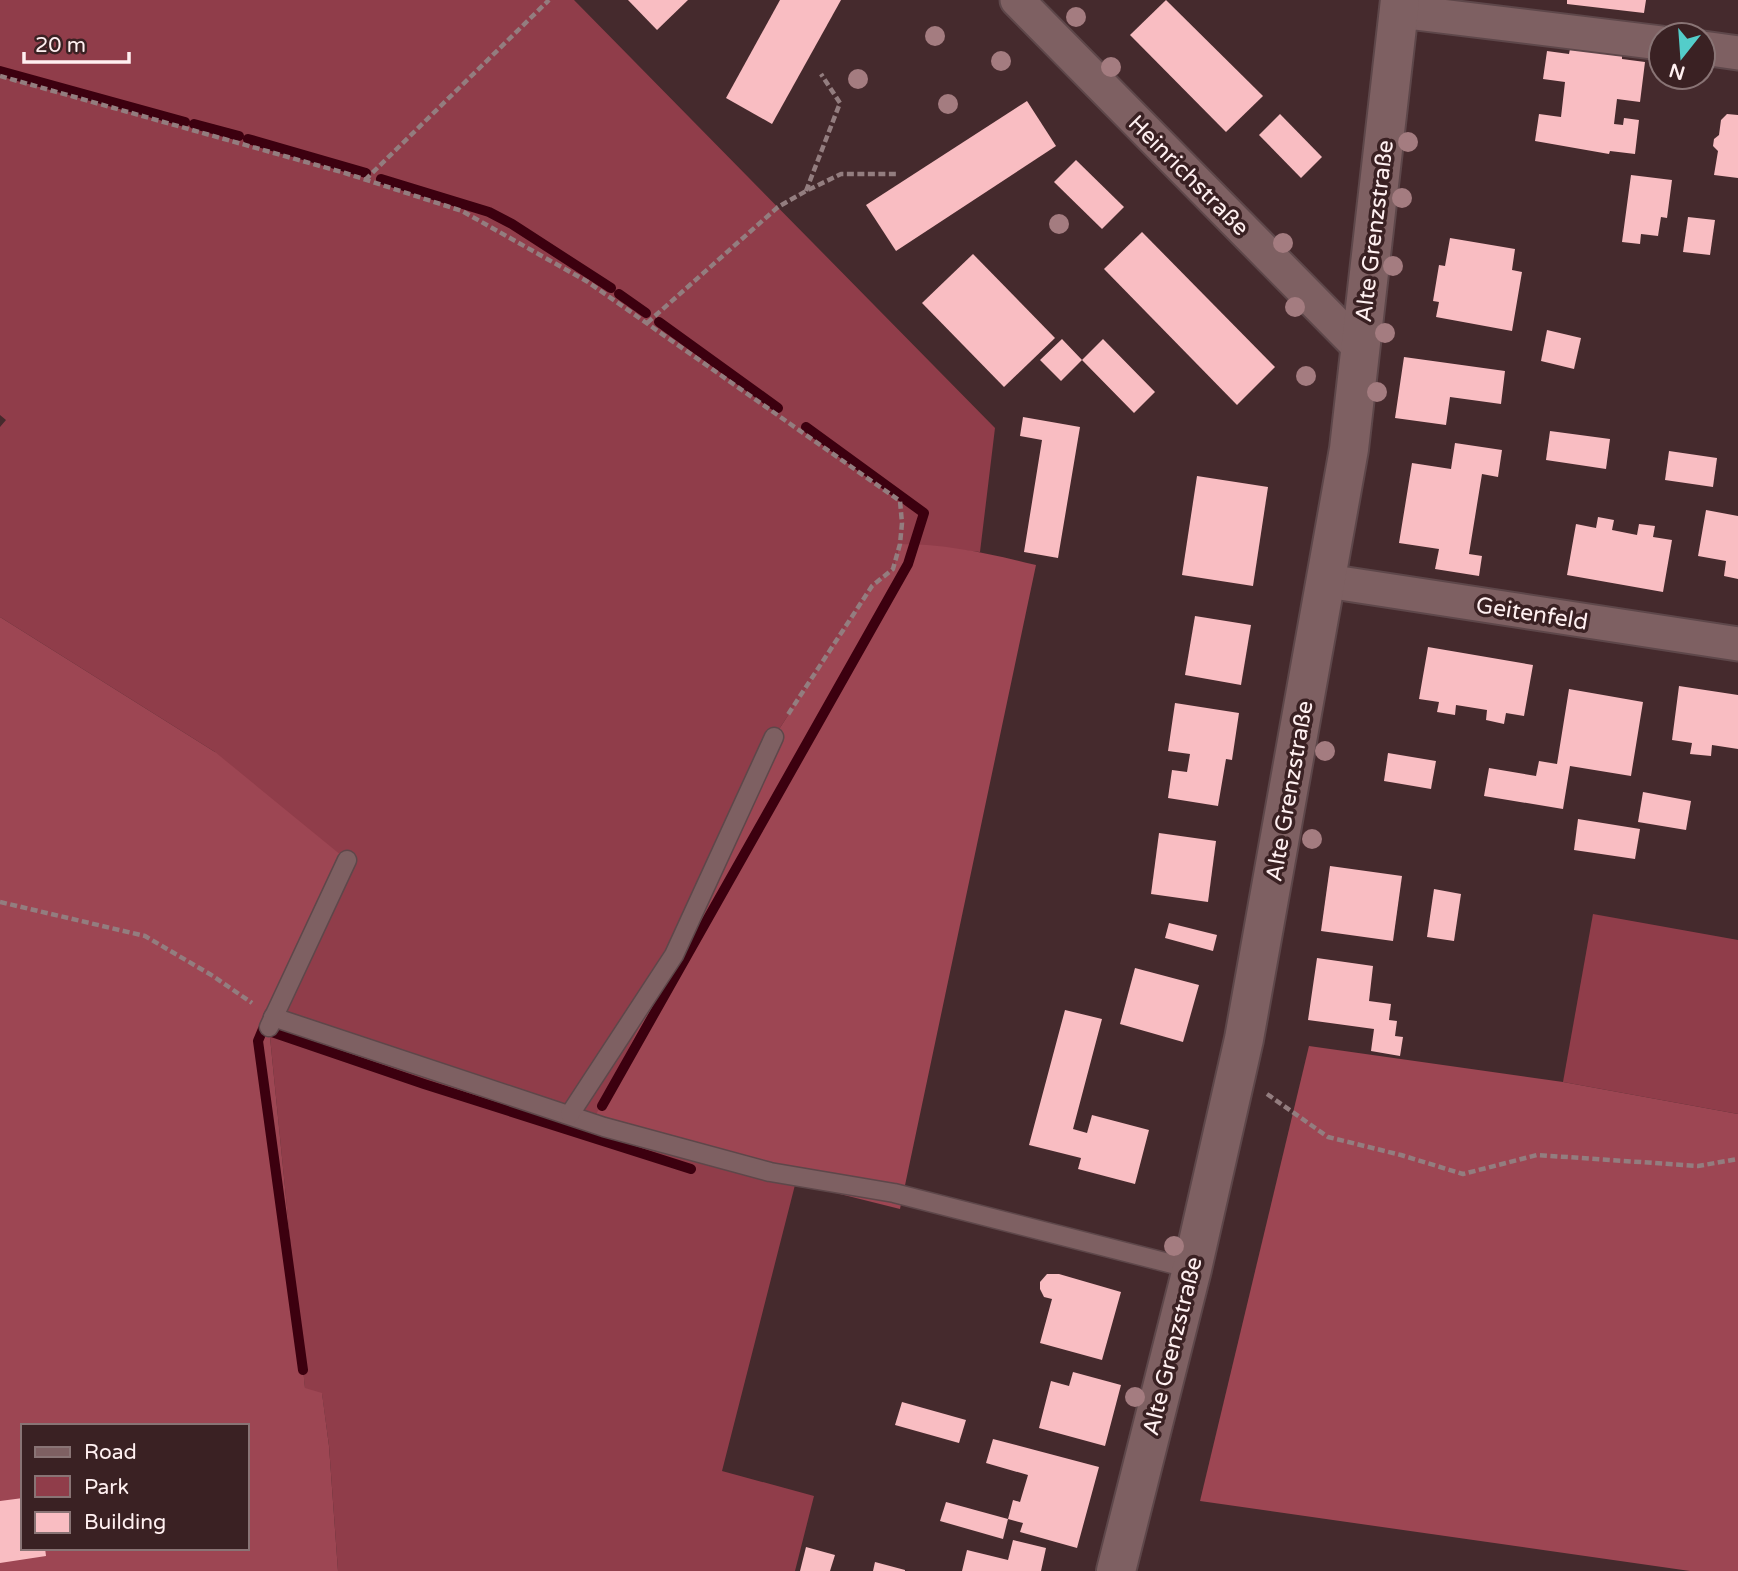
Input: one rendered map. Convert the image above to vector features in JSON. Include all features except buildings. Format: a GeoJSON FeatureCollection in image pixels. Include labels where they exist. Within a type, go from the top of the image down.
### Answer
{"type":"FeatureCollection","features":[{"type":"Feature","properties":{"kind":"street","name":"Heinrichstraße"},"geometry":{"type":"LineString","coordinates":[[1017,0],[1361,349]]}},
{"type":"Feature","properties":{"kind":"street","name":"Alte Grenzstraße"},"geometry":{"type":"LineString","coordinates":[[1116,1571],[1192,1269],[1244,1039],[1349,449],[1400,5]]}},
{"type":"Feature","properties":{"kind":"street"},"geometry":{"type":"LineString","coordinates":[[1400,5],[1647,41]]}},
{"type":"Feature","properties":{"kind":"street"},"geometry":{"type":"LineString","coordinates":[[1717,50],[1738,53]]}},
{"type":"Feature","properties":{"kind":"street","name":"Geitenfeld"},"geometry":{"type":"LineString","coordinates":[[1326,581],[1738,644]]}},
{"type":"Feature","properties":{"kind":"lane"},"geometry":{"type":"LineString","coordinates":[[570,1114],[674,955],[774,737]]}},
{"type":"Feature","properties":{"kind":"lane"},"geometry":{"type":"LineString","coordinates":[[347,860],[271,1022],[570,1114],[604,1127],[770,1172],[894,1193],[1192,1269]]}},
{"type":"Feature","properties":{"kind":"path"},"geometry":{"type":"LineString","coordinates":[[365,180],[549,0]]}},
{"type":"Feature","properties":{"kind":"path"},"geometry":{"type":"LineString","coordinates":[[806,191],[840,103],[821,74]]}},
{"type":"Feature","properties":{"kind":"path"},"geometry":{"type":"LineString","coordinates":[[0,76],[365,180],[462,211],[589,282],[900,500],[900,544],[893,569],[872,586],[774,737]]}},
{"type":"Feature","properties":{"kind":"path"},"geometry":{"type":"LineString","coordinates":[[647,323],[778,207],[841,174],[896,174]]}},
{"type":"Feature","properties":{"kind":"path"},"geometry":{"type":"LineString","coordinates":[[0,902],[145,936],[213,976],[271,1022]]}},
{"type":"Feature","properties":{"kind":"path"},"geometry":{"type":"LineString","coordinates":[[1236,1070],[1328,1137],[1463,1174],[1537,1155],[1698,1166],[1738,1159]]}},
{"type":"Feature","properties":{"kind":"green space"},"geometry":{"type":"Polygon","coordinates":[[[0,0],[574,0],[995,428],[980,552],[900,544],[893,569],[872,587],[774,737],[674,955],[589,1131],[796,1181],[722,1471],[814,1496],[795,1571],[338,1571],[329,1446],[322,1394],[305,1389],[269,1027],[215,752],[0,617],[0,427],[6,420],[0,415],[0,0]]]}},
{"type":"Feature","properties":{"kind":"green space"},"geometry":{"type":"Polygon","coordinates":[[[1593,914],[1738,940],[1738,1114],[1563,1082],[1593,914]]]}},
{"type":"Feature","properties":{"kind":"shaded area"},"geometry":{"type":"Polygon","coordinates":[[[900,544],[952,548],[1036,565],[900,1209],[588,1131],[674,955],[774,737],[872,586],[893,569],[900,544]]]}},
{"type":"Feature","properties":{"kind":"shaded area"},"geometry":{"type":"Polygon","coordinates":[[[0,617],[215,752],[347,860],[269,1027],[305,1388],[322,1393],[329,1446],[338,1571],[0,1571],[0,617]]]}},
{"type":"Feature","properties":{"kind":"shaded area"},"geometry":{"type":"Polygon","coordinates":[[[1309,1046],[1563,1082],[1738,1114],[1738,1571],[1690,1571],[1200,1501],[1309,1046]]]}},
{"type":"Feature","properties":{"kind":"waterway"},"geometry":{"type":"LineString","coordinates":[[0,71],[185,122]]}},
{"type":"Feature","properties":{"kind":"waterway"},"geometry":{"type":"LineString","coordinates":[[194,124],[239,136]]}},
{"type":"Feature","properties":{"kind":"waterway"},"geometry":{"type":"LineString","coordinates":[[248,139],[366,173]]}},
{"type":"Feature","properties":{"kind":"waterway"},"geometry":{"type":"LineString","coordinates":[[381,179],[489,212],[611,288]]}},
{"type":"Feature","properties":{"kind":"waterway"},"geometry":{"type":"LineString","coordinates":[[619,294],[646,313]]}},
{"type":"Feature","properties":{"kind":"waterway"},"geometry":{"type":"LineString","coordinates":[[659,322],[778,408]]}},
{"type":"Feature","properties":{"kind":"waterway"},"geometry":{"type":"LineString","coordinates":[[602,1106],[908,564],[924,513],[806,427]]}},
{"type":"Feature","properties":{"kind":"waterway"},"geometry":{"type":"LineString","coordinates":[[303,1370],[258,1041],[263,1029],[424,1084],[691,1169]]}}]}
